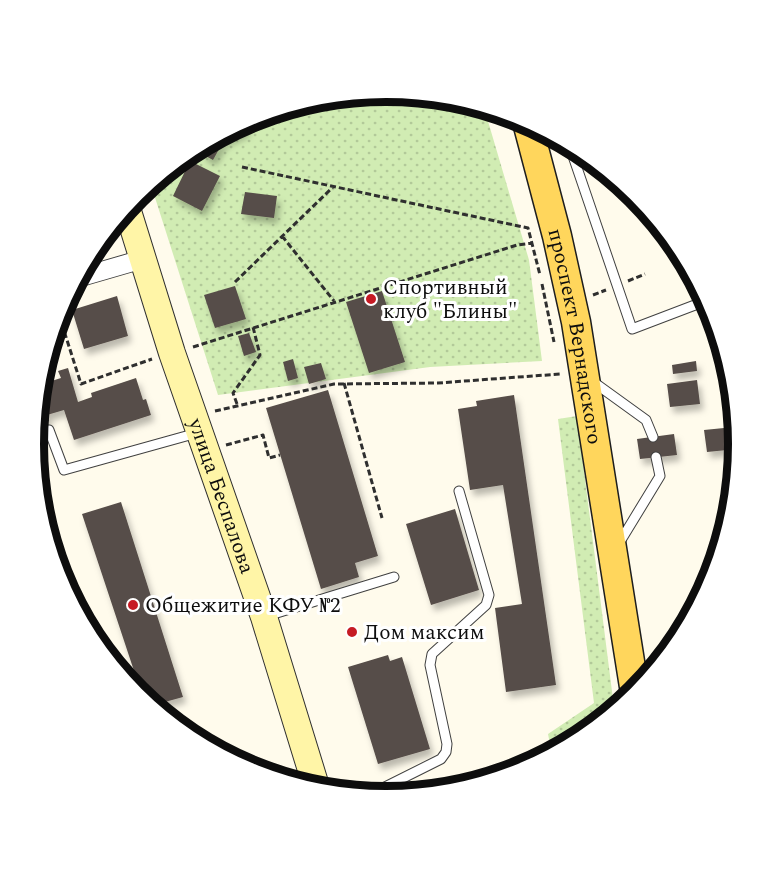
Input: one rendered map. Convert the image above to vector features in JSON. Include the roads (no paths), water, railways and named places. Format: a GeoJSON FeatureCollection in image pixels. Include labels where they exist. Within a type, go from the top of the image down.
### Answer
{"type":"FeatureCollection","features":[{"type":"Feature","properties":{"kind":"main road","name":"проспект Вернадского"},"geometry":{"type":"LineString","coordinates":[[530,134],[557,236],[576,322],[571,370],[612,554],[633,680]]}},
{"type":"Feature","properties":{"kind":"main road","name":"улица Беспалова"},"geometry":{"type":"LineString","coordinates":[[130,216],[143,259],[213,429],[264,617],[313,778]]}},
{"type":"Feature","properties":{"kind":"main road","name":"проспект Вернадского"},"geometry":{"type":"LineString","coordinates":[[612,554],[625,688]]}},
{"type":"Feature","properties":{"kind":"street"},"geometry":{"type":"LineString","coordinates":[[88,275],[143,259]]}},
{"type":"Feature","properties":{"kind":"lane"},"geometry":{"type":"LineString","coordinates":[[574,159],[632,328],[695,305]]}},
{"type":"Feature","properties":{"kind":"lane"},"geometry":{"type":"LineString","coordinates":[[571,370],[646,420],[653,437]]}},
{"type":"Feature","properties":{"kind":"lane"},"geometry":{"type":"LineString","coordinates":[[44,431],[49,430],[64,470],[213,429]]}},
{"type":"Feature","properties":{"kind":"lane"},"geometry":{"type":"LineString","coordinates":[[612,554],[660,476],[656,458]]}},
{"type":"Feature","properties":{"kind":"lane"},"geometry":{"type":"LineString","coordinates":[[387,786],[441,759],[446,752],[447,744],[430,665],[432,654],[486,604],[489,595],[459,491]]}},
{"type":"Feature","properties":{"kind":"lane"},"geometry":{"type":"LineString","coordinates":[[264,617],[394,577]]}},
{"type":"Feature","properties":{"kind":"place","name":"Спортивный клуб \"Блины\""},"geometry":{"type":"Point","coordinates":[371,299]}},
{"type":"Feature","properties":{"kind":"place","name":"Общежитие КФУ №2"},"geometry":{"type":"Point","coordinates":[133,605]}},
{"type":"Feature","properties":{"kind":"place","name":"Дом максим"},"geometry":{"type":"Point","coordinates":[352,632]}}]}
